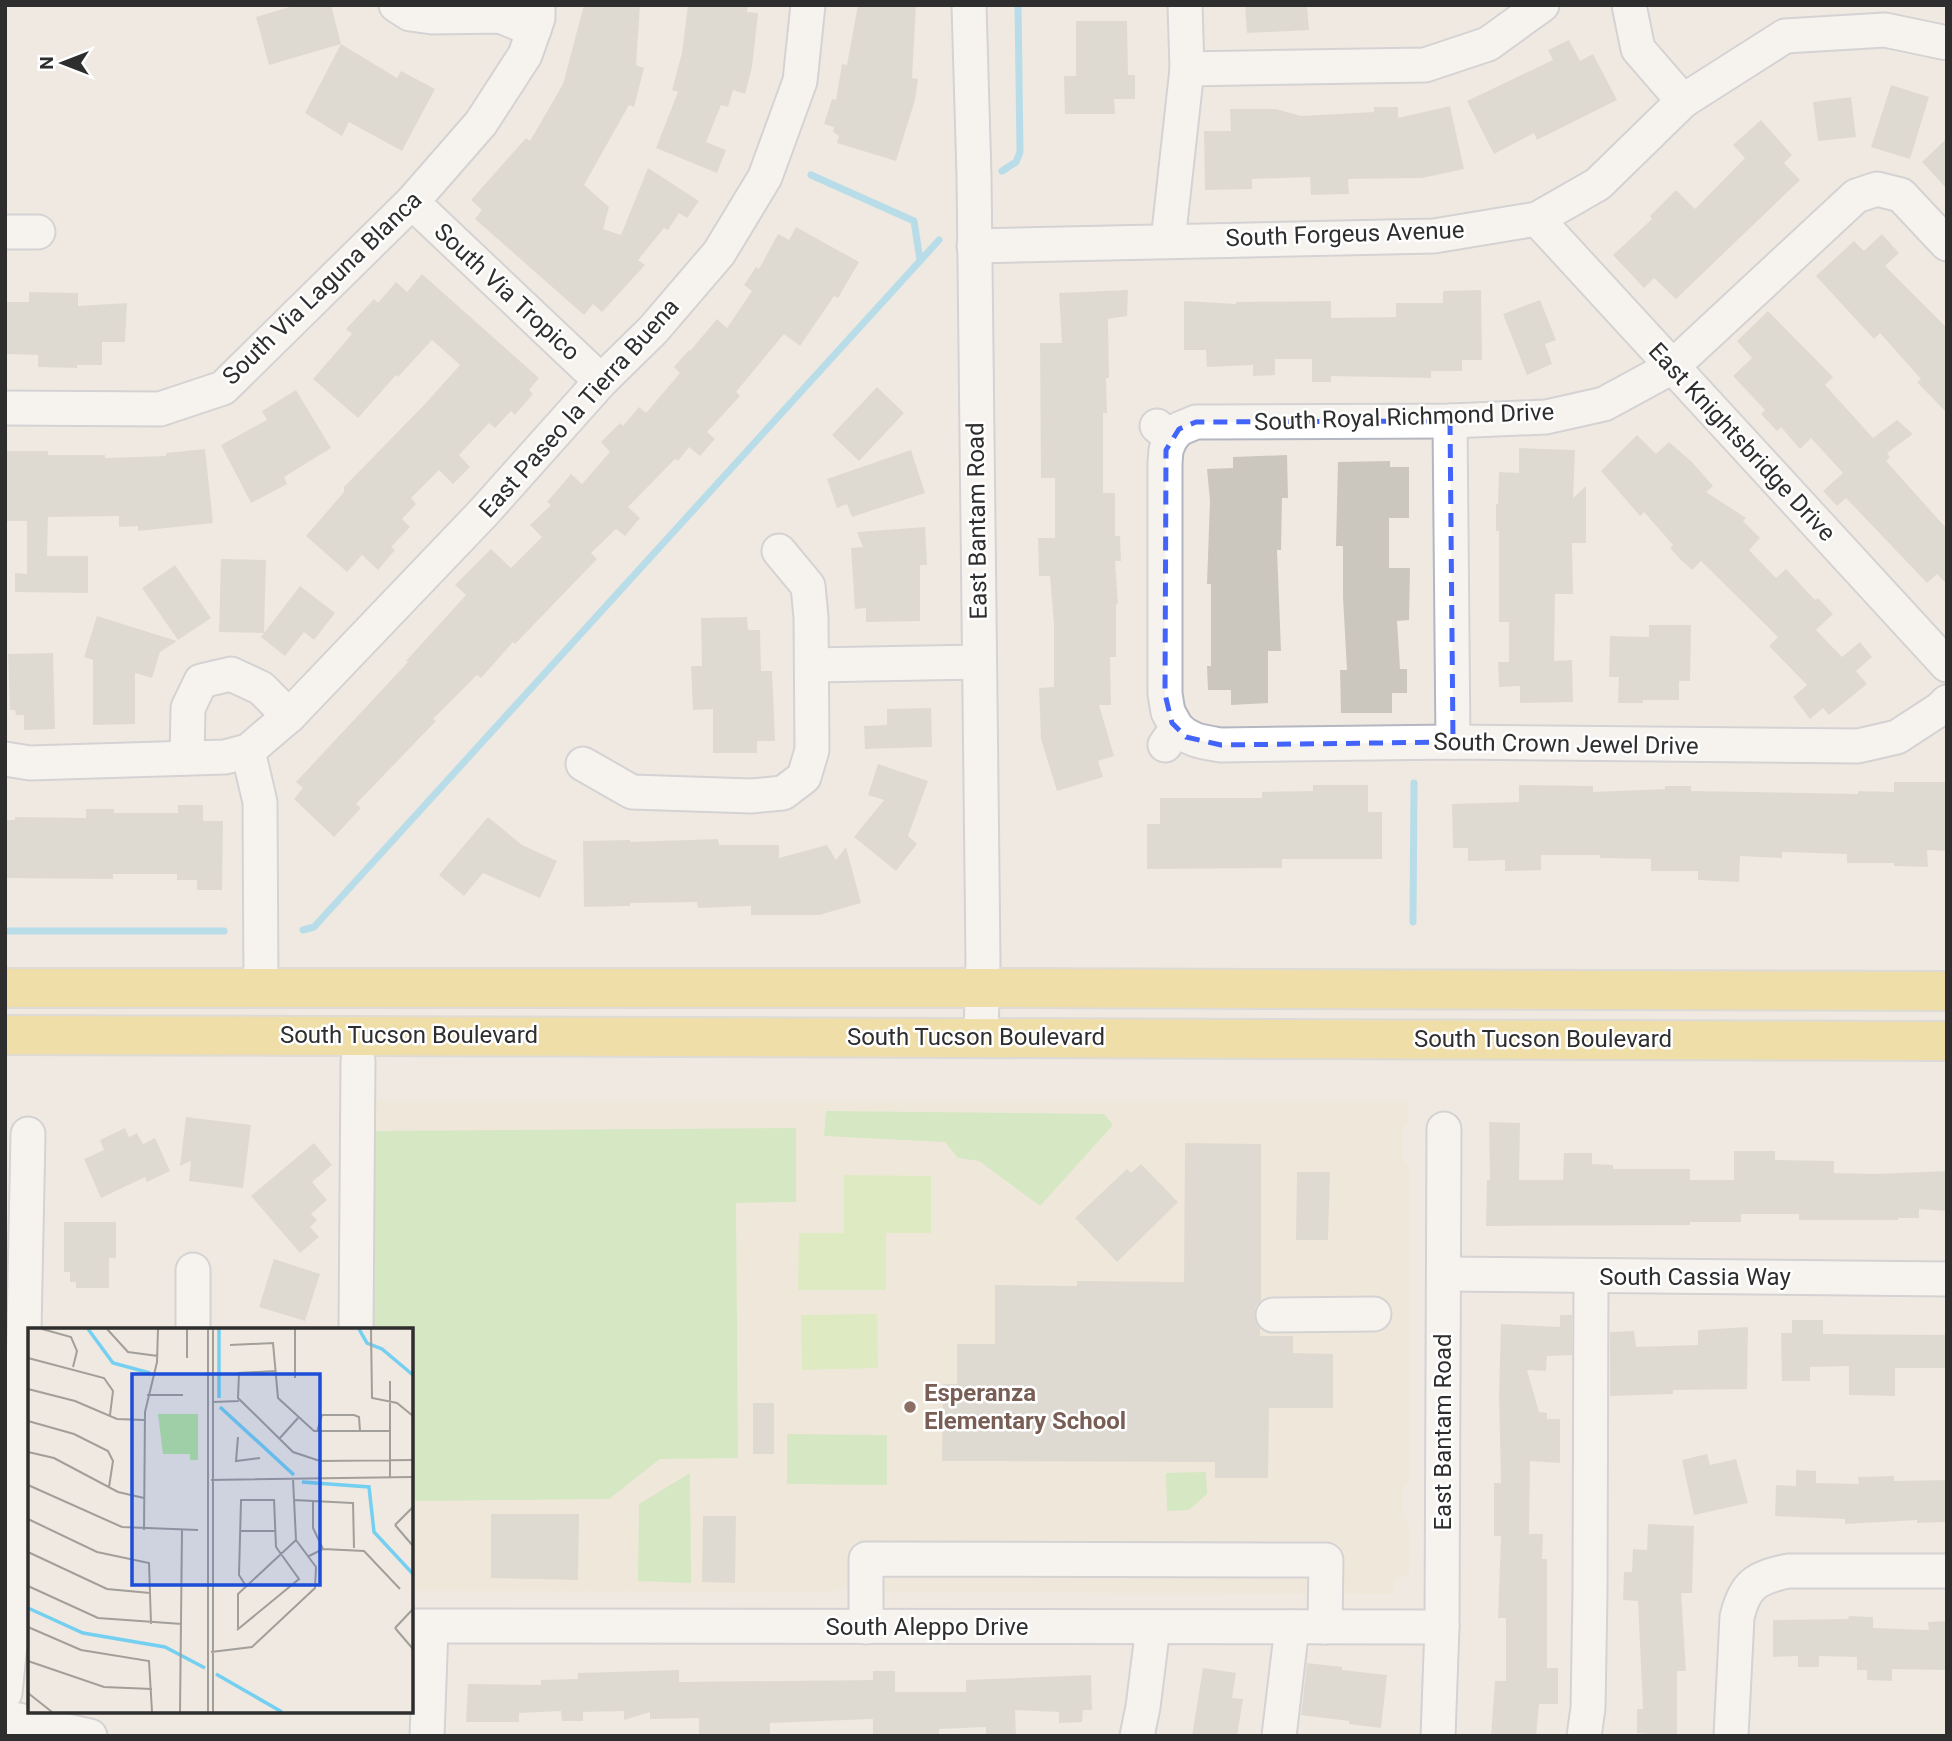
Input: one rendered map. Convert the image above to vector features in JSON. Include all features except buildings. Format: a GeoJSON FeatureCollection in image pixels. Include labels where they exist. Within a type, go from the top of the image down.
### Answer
{"type":"FeatureCollection","features":[{"type":"Feature","properties":{"kind":"main road","name":"South Tucson Boulevard"},"geometry":{"type":"LineString","coordinates":[[5,988],[1947,991]]}},
{"type":"Feature","properties":{"kind":"main road","name":"South Tucson Boulevard"},"geometry":{"type":"LineString","coordinates":[[5,1035],[1947,1041]]}},
{"type":"Feature","properties":{"kind":"street","name":"East Paseo la Tierra Buena"},"geometry":{"type":"LineString","coordinates":[[248,751],[289,716],[484,512],[601,381],[653,330],[719,253],[765,177],[800,81],[808,5]]}},
{"type":"Feature","properties":{"kind":"street","name":"East Bantam Road"},"geometry":{"type":"LineString","coordinates":[[969,5],[974,176],[981,1037]]}},
{"type":"Feature","properties":{"kind":"street"},"geometry":{"type":"LineString","coordinates":[[1168,241],[1186,69],[1185,5]]}},
{"type":"Feature","properties":{"kind":"street"},"geometry":{"type":"LineString","coordinates":[[1186,69],[1425,65],[1488,44],[1542,5]]}},
{"type":"Feature","properties":{"kind":"street"},"geometry":{"type":"LineString","coordinates":[[1629,5],[1638,49],[1683,101]]}},
{"type":"Feature","properties":{"kind":"street"},"geometry":{"type":"LineString","coordinates":[[391,8],[432,17],[536,17]]}},
{"type":"Feature","properties":{"kind":"street","name":"South Via Laguna Blanca"},"geometry":{"type":"LineString","coordinates":[[5,408],[160,409],[223,388],[412,202],[481,123],[525,54],[536,17]]}},
{"type":"Feature","properties":{"kind":"street","name":"South Forgeus Avenue"},"geometry":{"type":"LineString","coordinates":[[974,246],[1434,236],[1537,219],[1598,184],[1683,101],[1785,36],[1885,30],[1947,43]]}},
{"type":"Feature","properties":{"kind":"street","name":"South Royal Richmond Drive"},"geometry":{"type":"LineString","coordinates":[[1171,737],[1165,694],[1164,432],[1196,422],[1450,421],[1546,417],[1604,404],[1672,366],[1856,196],[1877,189],[1901,195],[1947,244]]}},
{"type":"Feature","properties":{"kind":"street","name":"South Via Tropico"},"geometry":{"type":"LineString","coordinates":[[412,202],[601,381]]}},
{"type":"Feature","properties":{"kind":"street","name":"East Knightsbridge Drive"},"geometry":{"type":"LineString","coordinates":[[1537,219],[1947,665]]}},
{"type":"Feature","properties":{"kind":"street"},"geometry":{"type":"LineString","coordinates":[[5,232],[38,232]]}},
{"type":"Feature","properties":{"kind":"street"},"geometry":{"type":"LineString","coordinates":[[1450,421],[1452,742]]}},
{"type":"Feature","properties":{"kind":"street"},"geometry":{"type":"LineString","coordinates":[[583,764],[632,792],[751,796],[783,793],[806,784],[812,750],[811,617],[808,586],[779,551]]}},
{"type":"Feature","properties":{"kind":"street"},"geometry":{"type":"LineString","coordinates":[[812,665],[979,662]]}},
{"type":"Feature","properties":{"kind":"street"},"geometry":{"type":"LineString","coordinates":[[187,758],[188,708],[201,681],[231,674],[261,688],[289,716]]}},
{"type":"Feature","properties":{"kind":"street","name":"South Crown Jewel Drive"},"geometry":{"type":"LineString","coordinates":[[1171,737],[1186,737],[1198,742],[1220,745],[1452,742],[1858,746],[1897,737],[1947,702]]}},
{"type":"Feature","properties":{"kind":"street"},"geometry":{"type":"LineString","coordinates":[[5,759],[30,763],[225,757],[248,751],[260,802],[261,988]]}},
{"type":"Feature","properties":{"kind":"street"},"geometry":{"type":"LineString","coordinates":[[356,1328],[358,1061]]}},
{"type":"Feature","properties":{"kind":"street","name":"East Bantam Road"},"geometry":{"type":"LineString","coordinates":[[1438,1736],[1442,1627],[1444,1129]]}},
{"type":"Feature","properties":{"kind":"street"},"geometry":{"type":"LineString","coordinates":[[5,1693],[19,1547],[14,1380],[28,1134]]}},
{"type":"Feature","properties":{"kind":"street"},"geometry":{"type":"LineString","coordinates":[[193,1270],[193,1328]]}},
{"type":"Feature","properties":{"kind":"street","name":"South Cassia Way"},"geometry":{"type":"LineString","coordinates":[[1444,1274],[1947,1279]]}},
{"type":"Feature","properties":{"kind":"street"},"geometry":{"type":"LineString","coordinates":[[1584,1736],[1588,1708],[1590,1606],[1591,1277]]}},
{"type":"Feature","properties":{"kind":"street"},"geometry":{"type":"LineString","coordinates":[[1273,1315],[1374,1314]]}},
{"type":"Feature","properties":{"kind":"street"},"geometry":{"type":"LineString","coordinates":[[866,1627],[866,1559],[1326,1560],[1325,1627]]}},
{"type":"Feature","properties":{"kind":"street"},"geometry":{"type":"LineString","coordinates":[[1731,1736],[1737,1617],[1744,1585],[1765,1576],[1788,1571],[1947,1572]]}},
{"type":"Feature","properties":{"kind":"street"},"geometry":{"type":"LineString","coordinates":[[421,1627],[427,1736]]}},
{"type":"Feature","properties":{"kind":"street","name":"South Aleppo Drive"},"geometry":{"type":"LineString","coordinates":[[421,1627],[1442,1627]]}},
{"type":"Feature","properties":{"kind":"street"},"geometry":{"type":"LineString","coordinates":[[1137,1736],[1153,1627]]}},
{"type":"Feature","properties":{"kind":"street"},"geometry":{"type":"LineString","coordinates":[[1279,1736],[1292,1627]]}},
{"type":"Feature","properties":{"kind":"street"},"geometry":{"type":"LineString","coordinates":[[5,1717],[90,1736]]}},
{"type":"Feature","properties":{"kind":"highlighted area"},"geometry":{"type":"Polygon","coordinates":[[[1450,421],[1453,742],[1221,745],[1186,737],[1172,723],[1165,694],[1166,450],[1179,429],[1196,422],[1450,421]]]}},
{"type":"Feature","properties":{"kind":"shaded area","name":"Esperanza Elementary School"},"geometry":{"type":"Polygon","coordinates":[[[365,1100],[1408,1100],[1408,1125],[1403,1125],[1403,1161],[1410,1167],[1409,1483],[1403,1488],[1403,1515],[1409,1523],[1409,1575],[1402,1575],[1394,1584],[1393,1594],[1345,1594],[1339,1586],[1313,1586],[1306,1594],[890,1592],[881,1587],[849,1586],[834,1592],[413,1591],[413,1328],[411,1328],[365,1100]]]}},
{"type":"Feature","properties":{"kind":"green space"},"geometry":{"type":"Polygon","coordinates":[[[826,1111],[1104,1114],[1113,1125],[1040,1206],[979,1161],[958,1158],[945,1142],[824,1136],[826,1111]]]}},
{"type":"Feature","properties":{"kind":"green space"},"geometry":{"type":"Polygon","coordinates":[[[796,1128],[796,1202],[736,1203],[738,1458],[660,1459],[609,1499],[413,1501],[413,1328],[369,1328],[368,1131],[796,1128]]]}},
{"type":"Feature","properties":{"kind":"green space"},"geometry":{"type":"Polygon","coordinates":[[[844,1175],[931,1176],[931,1233],[886,1233],[886,1290],[798,1290],[799,1233],[844,1233],[844,1175]]]}},
{"type":"Feature","properties":{"kind":"green space"},"geometry":{"type":"Polygon","coordinates":[[[877,1314],[878,1368],[802,1370],[801,1315],[877,1314]]]}},
{"type":"Feature","properties":{"kind":"green space"},"geometry":{"type":"Polygon","coordinates":[[[787,1434],[887,1435],[887,1485],[787,1484],[787,1434]]]}},
{"type":"Feature","properties":{"kind":"green space"},"geometry":{"type":"Polygon","coordinates":[[[1206,1472],[1207,1494],[1189,1510],[1167,1511],[1166,1473],[1206,1472]]]}},
{"type":"Feature","properties":{"kind":"green space"},"geometry":{"type":"Polygon","coordinates":[[[690,1473],[691,1583],[638,1581],[639,1504],[690,1473]]]}},
{"type":"Feature","properties":{"kind":"waterway"},"geometry":{"type":"LineString","coordinates":[[1002,171],[1016,162],[1020,152],[1018,5]]}},
{"type":"Feature","properties":{"kind":"waterway"},"geometry":{"type":"LineString","coordinates":[[811,175],[914,221],[920,260]]}},
{"type":"Feature","properties":{"kind":"waterway"},"geometry":{"type":"LineString","coordinates":[[303,930],[314,927],[939,240]]}},
{"type":"Feature","properties":{"kind":"waterway"},"geometry":{"type":"LineString","coordinates":[[1413,922],[1414,783]]}},
{"type":"Feature","properties":{"kind":"waterway"},"geometry":{"type":"LineString","coordinates":[[5,931],[224,931]]}},
{"type":"Feature","properties":{"kind":"place","name":"Esperanza Elementary School"},"geometry":{"type":"Point","coordinates":[910,1407]}}]}
